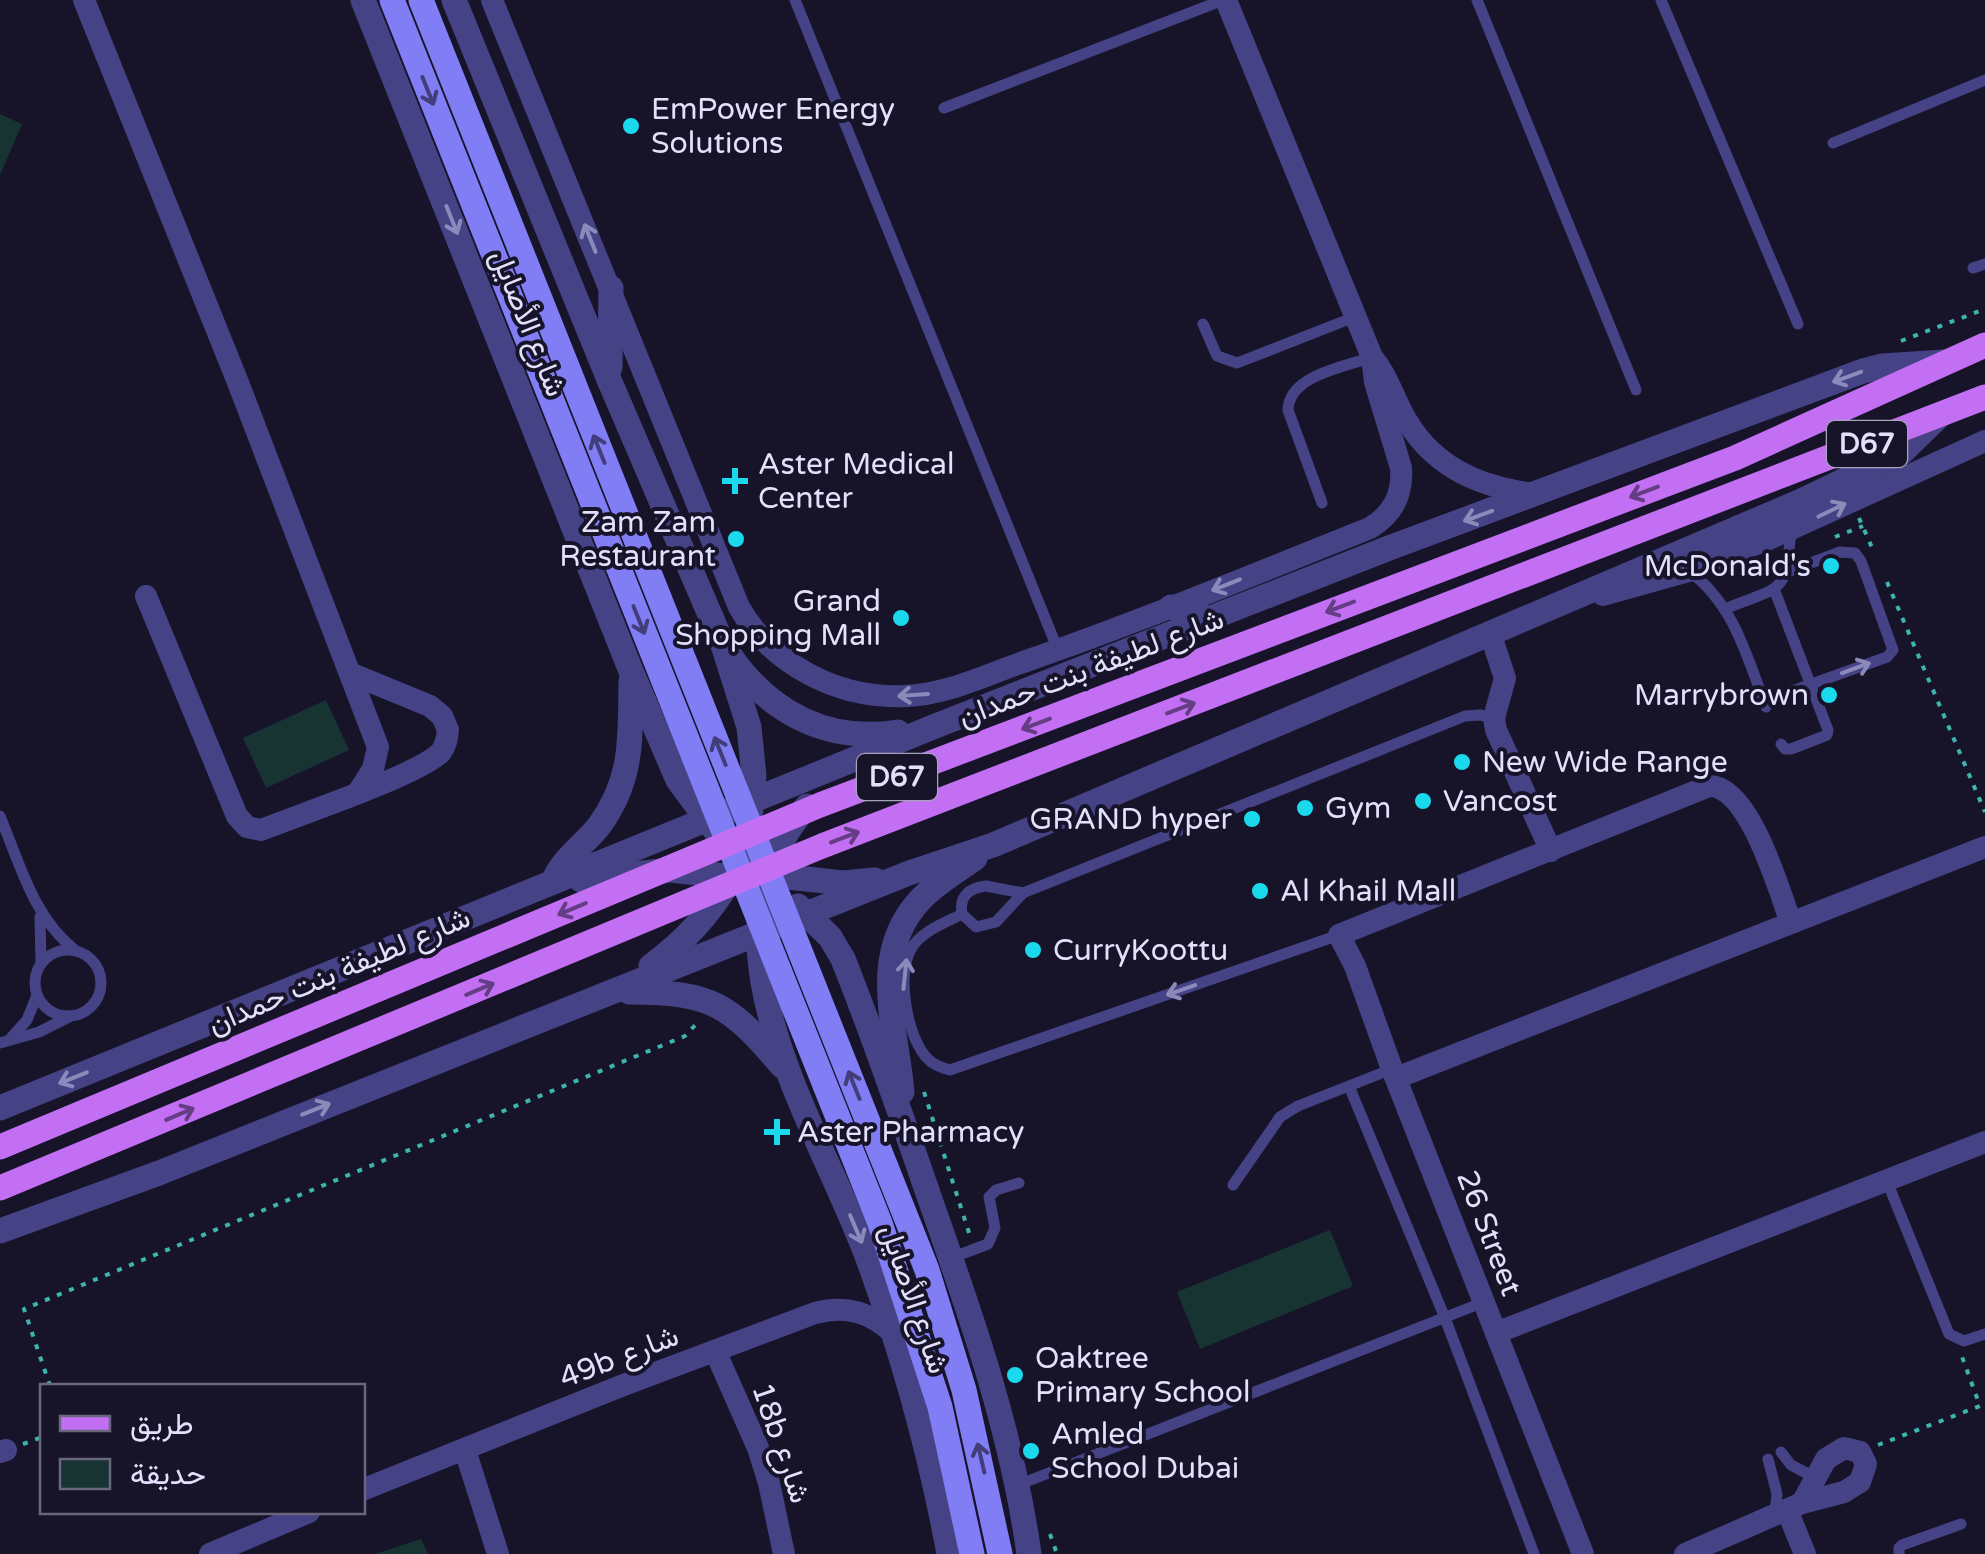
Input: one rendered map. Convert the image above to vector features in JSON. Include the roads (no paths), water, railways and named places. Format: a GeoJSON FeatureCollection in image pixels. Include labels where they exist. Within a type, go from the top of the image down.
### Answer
{"type":"FeatureCollection","features":[{"type":"Feature","properties":{"kind":"main road"},"geometry":{"type":"LineString","coordinates":[[392,0],[896,1268],[940,1406],[972,1554]]}},
{"type":"Feature","properties":{"kind":"main road"},"geometry":{"type":"LineString","coordinates":[[421,0],[927,1270],[968,1405],[1000,1554]]}},
{"type":"Feature","properties":{"kind":"main road","name":"شارع لطيفة بنت حمدان"},"geometry":{"type":"LineString","coordinates":[[0,1147],[820,805],[1735,458],[1985,345]]}},
{"type":"Feature","properties":{"kind":"main road","name":"D67"},"geometry":{"type":"LineString","coordinates":[[0,1188],[840,839],[1985,397]]}},
{"type":"Feature","properties":{"kind":"street"},"geometry":{"type":"LineString","coordinates":[[84,0],[378,747],[373,769],[359,792]]}},
{"type":"Feature","properties":{"kind":"street","name":"شارع الأصايل"},"geometry":{"type":"LineString","coordinates":[[363,0],[678,780],[736,865],[768,880],[809,914],[830,937],[842,959],[982,1345],[1030,1554]]}},
{"type":"Feature","properties":{"kind":"street","name":"شارع الأصايل"},"geometry":{"type":"LineString","coordinates":[[454,0],[610,382],[723,645]]}},
{"type":"Feature","properties":{"kind":"street"},"geometry":{"type":"LineString","coordinates":[[492,0],[739,607],[768,646],[798,668],[832,684],[880,696],[930,694],[1058,650],[1370,528],[1392,510],[1402,483],[1372,357]]}},
{"type":"Feature","properties":{"kind":"street"},"geometry":{"type":"LineString","coordinates":[[1224,0],[1372,357],[1410,427],[1454,471],[1486,485],[1538,495]]}},
{"type":"Feature","properties":{"kind":"street"},"geometry":{"type":"LineString","coordinates":[[610,288],[610,382]]}},
{"type":"Feature","properties":{"kind":"street"},"geometry":{"type":"LineString","coordinates":[[0,1107],[704,819],[1210,619],[1863,371],[1943,362]]}},
{"type":"Feature","properties":{"kind":"street"},"geometry":{"type":"LineString","coordinates":[[0,1231],[158,1173],[909,873],[994,844],[1771,515],[1885,462],[1916,442],[1940,415]]}},
{"type":"Feature","properties":{"kind":"street"},"geometry":{"type":"LineString","coordinates":[[1576,596],[1591,598],[1688,571],[1790,530],[1985,441]]}},
{"type":"Feature","properties":{"kind":"street"},"geometry":{"type":"LineString","coordinates":[[146,596],[241,822],[261,830],[422,764],[444,748],[448,730],[442,716],[430,706],[352,674]]}},
{"type":"Feature","properties":{"kind":"street"},"geometry":{"type":"LineString","coordinates":[[1170,607],[1210,619]]}},
{"type":"Feature","properties":{"kind":"street"},"geometry":{"type":"LineString","coordinates":[[1490,633],[1505,678],[1494,718],[1496,730],[1551,851]]}},
{"type":"Feature","properties":{"kind":"street"},"geometry":{"type":"LineString","coordinates":[[723,645],[766,695],[804,722],[840,734],[861,736],[933,727]]}},
{"type":"Feature","properties":{"kind":"street"},"geometry":{"type":"LineString","coordinates":[[614,992],[680,945],[707,915],[736,865],[753,801],[754,776],[750,727],[723,645]]}},
{"type":"Feature","properties":{"kind":"street"},"geometry":{"type":"LineString","coordinates":[[553,883],[560,869],[598,828],[621,790],[630,745],[631,671]]}},
{"type":"Feature","properties":{"kind":"street"},"geometry":{"type":"LineString","coordinates":[[790,1075],[762,987],[758,934],[768,880],[779,848],[817,796],[848,775],[917,743],[933,727]]}},
{"type":"Feature","properties":{"kind":"street"},"geometry":{"type":"LineString","coordinates":[[378,747],[422,764]]}},
{"type":"Feature","properties":{"kind":"street"},"geometry":{"type":"LineString","coordinates":[[1339,934],[1688,793],[1718,786],[1744,810],[1792,923]]}},
{"type":"Feature","properties":{"kind":"street"},"geometry":{"type":"LineString","coordinates":[[901,1116],[902,1080],[889,988],[889,963],[896,939],[907,916],[923,897],[994,844]]}},
{"type":"Feature","properties":{"kind":"street"},"geometry":{"type":"LineString","coordinates":[[1394,1073],[1985,846]]}},
{"type":"Feature","properties":{"kind":"street"},"geometry":{"type":"LineString","coordinates":[[553,883],[736,865]]}},
{"type":"Feature","properties":{"kind":"street"},"geometry":{"type":"LineString","coordinates":[[768,880],[843,883],[909,873]]}},
{"type":"Feature","properties":{"kind":"street","name":"26 Street"},"geometry":{"type":"LineString","coordinates":[[1339,934],[1355,966],[1583,1554]]}},
{"type":"Feature","properties":{"kind":"street"},"geometry":{"type":"LineString","coordinates":[[614,992],[666,992],[715,1002],[752,1030],[790,1075]]}},
{"type":"Feature","properties":{"kind":"street","name":"شارع الأصايل"},"geometry":{"type":"LineString","coordinates":[[790,1075],[870,1262],[894,1334],[923,1435],[949,1554]]}},
{"type":"Feature","properties":{"kind":"street"},"geometry":{"type":"LineString","coordinates":[[1496,1333],[1985,1142]]}},
{"type":"Feature","properties":{"kind":"street","name":"49b شارع"},"geometry":{"type":"LineString","coordinates":[[365,1489],[620,1386],[832,1309],[866,1314],[894,1334]]}},
{"type":"Feature","properties":{"kind":"street","name":"18b شارع"},"geometry":{"type":"LineString","coordinates":[[716,1353],[758,1448],[784,1554]]}},
{"type":"Feature","properties":{"kind":"street"},"geometry":{"type":"LineString","coordinates":[[1685,1554],[1788,1509],[1844,1492],[1860,1482],[1866,1464],[1860,1452],[1844,1448],[1835,1453],[1788,1509]]}},
{"type":"Feature","properties":{"kind":"street"},"geometry":{"type":"LineString","coordinates":[[465,1450],[498,1554]]}},
{"type":"Feature","properties":{"kind":"street"},"geometry":{"type":"LineString","coordinates":[[1788,1509],[1806,1554]]}},
{"type":"Feature","properties":{"kind":"street"},"geometry":{"type":"LineString","coordinates":[[210,1554],[304,1514]]}},
{"type":"Feature","properties":{"kind":"lane"},"geometry":{"type":"LineString","coordinates":[[796,0],[1058,650]]}},
{"type":"Feature","properties":{"kind":"lane"},"geometry":{"type":"LineString","coordinates":[[944,108],[1224,0]]}},
{"type":"Feature","properties":{"kind":"lane"},"geometry":{"type":"LineString","coordinates":[[1477,0],[1636,390]]}},
{"type":"Feature","properties":{"kind":"lane"},"geometry":{"type":"LineString","coordinates":[[1661,0],[1798,324]]}},
{"type":"Feature","properties":{"kind":"lane"},"geometry":{"type":"LineString","coordinates":[[1833,143],[1985,80]]}},
{"type":"Feature","properties":{"kind":"lane"},"geometry":{"type":"LineString","coordinates":[[1203,324],[1217,356],[1237,364],[1356,316]]}},
{"type":"Feature","properties":{"kind":"lane"},"geometry":{"type":"LineString","coordinates":[[1322,503],[1288,410],[1289,398],[1300,384],[1372,357]]}},
{"type":"Feature","properties":{"kind":"lane"},"geometry":{"type":"LineString","coordinates":[[1788,572],[1790,530]]}},
{"type":"Feature","properties":{"kind":"lane"},"geometry":{"type":"LineString","coordinates":[[1688,571],[1727,608],[1765,704],[1887,657],[1894,645],[1861,561],[1854,554],[1840,552],[1788,572],[1774,589],[1727,608]]}},
{"type":"Feature","properties":{"kind":"lane"},"geometry":{"type":"LineString","coordinates":[[1774,589],[1828,733],[1789,750],[1781,744]]}},
{"type":"Feature","properties":{"kind":"lane"},"geometry":{"type":"LineString","coordinates":[[962,914],[976,927],[990,926],[1023,893],[1465,716],[1480,714],[1494,718]]}},
{"type":"Feature","properties":{"kind":"lane"},"geometry":{"type":"LineString","coordinates":[[0,816],[38,908],[43,936],[35,984],[37,995],[50,1011],[70,1016]]}},
{"type":"Feature","properties":{"kind":"lane"},"geometry":{"type":"LineString","coordinates":[[962,914],[965,894],[978,887],[1023,893]]}},
{"type":"Feature","properties":{"kind":"lane"},"geometry":{"type":"LineString","coordinates":[[4,1042],[39,1032],[89,1009],[100,992],[99,972],[94,963],[55,932],[38,908]]}},
{"type":"Feature","properties":{"kind":"lane"},"geometry":{"type":"LineString","coordinates":[[962,914],[919,939],[907,958],[904,982],[916,1040],[929,1060],[950,1070],[1339,934]]}},
{"type":"Feature","properties":{"kind":"lane"},"geometry":{"type":"LineString","coordinates":[[41,965],[57,952],[77,951]]}},
{"type":"Feature","properties":{"kind":"lane"},"geometry":{"type":"LineString","coordinates":[[4,1042],[27,1020],[37,995]]}},
{"type":"Feature","properties":{"kind":"lane"},"geometry":{"type":"LineString","coordinates":[[1233,1186],[1280,1118],[1298,1106],[1394,1073]]}},
{"type":"Feature","properties":{"kind":"lane"},"geometry":{"type":"LineString","coordinates":[[1349,1086],[1445,1318],[1534,1554]]}},
{"type":"Feature","properties":{"kind":"lane"},"geometry":{"type":"LineString","coordinates":[[1886,1179],[1945,1328],[1964,1341],[1985,1334]]}},
{"type":"Feature","properties":{"kind":"lane"},"geometry":{"type":"LineString","coordinates":[[951,1258],[988,1244],[995,1228],[989,1197],[996,1190],[1019,1183]]}},
{"type":"Feature","properties":{"kind":"lane"},"geometry":{"type":"LineString","coordinates":[[1017,1486],[1484,1302]]}},
{"type":"Feature","properties":{"kind":"lane"},"geometry":{"type":"LineString","coordinates":[[1781,1452],[1791,1465],[1814,1476]]}},
{"type":"Feature","properties":{"kind":"lane"},"geometry":{"type":"LineString","coordinates":[[1768,1458],[1777,1494],[1788,1509]]}},
{"type":"Feature","properties":{"kind":"lane"},"geometry":{"type":"LineString","coordinates":[[1900,1554],[1902,1545],[1961,1524]]}},
{"type":"Feature","properties":{"kind":"place","name":"EmPower Energy Solutions"},"geometry":{"type":"Point","coordinates":[631,126]}},
{"type":"Feature","properties":{"kind":"place","name":"Aster Medical Center"},"geometry":{"type":"Point","coordinates":[735,481]}},
{"type":"Feature","properties":{"kind":"place","name":"Zam Zam Restaurant"},"geometry":{"type":"Point","coordinates":[736,539]}},
{"type":"Feature","properties":{"kind":"place","name":"McDonald's"},"geometry":{"type":"Point","coordinates":[1831,566]}},
{"type":"Feature","properties":{"kind":"place","name":"Grand Shopping Mall"},"geometry":{"type":"Point","coordinates":[901,618]}},
{"type":"Feature","properties":{"kind":"place","name":"Marrybrown"},"geometry":{"type":"Point","coordinates":[1829,695]}},
{"type":"Feature","properties":{"kind":"place","name":"New Wide Range"},"geometry":{"type":"Point","coordinates":[1462,762]}},
{"type":"Feature","properties":{"kind":"place","name":"Vancost"},"geometry":{"type":"Point","coordinates":[1423,801]}},
{"type":"Feature","properties":{"kind":"place","name":"Gym"},"geometry":{"type":"Point","coordinates":[1305,808]}},
{"type":"Feature","properties":{"kind":"place","name":"GRAND hyper"},"geometry":{"type":"Point","coordinates":[1252,819]}},
{"type":"Feature","properties":{"kind":"place","name":"Al Khail Mall"},"geometry":{"type":"Point","coordinates":[1260,891]}},
{"type":"Feature","properties":{"kind":"place","name":"CurryKoottu"},"geometry":{"type":"Point","coordinates":[1033,950]}},
{"type":"Feature","properties":{"kind":"place","name":"Aster Pharmacy"},"geometry":{"type":"Point","coordinates":[777,1132]}},
{"type":"Feature","properties":{"kind":"place","name":"Oaktree Primary School"},"geometry":{"type":"Point","coordinates":[1015,1375]}},
{"type":"Feature","properties":{"kind":"place","name":"Amled School Dubai"},"geometry":{"type":"Point","coordinates":[1031,1451]}}]}
